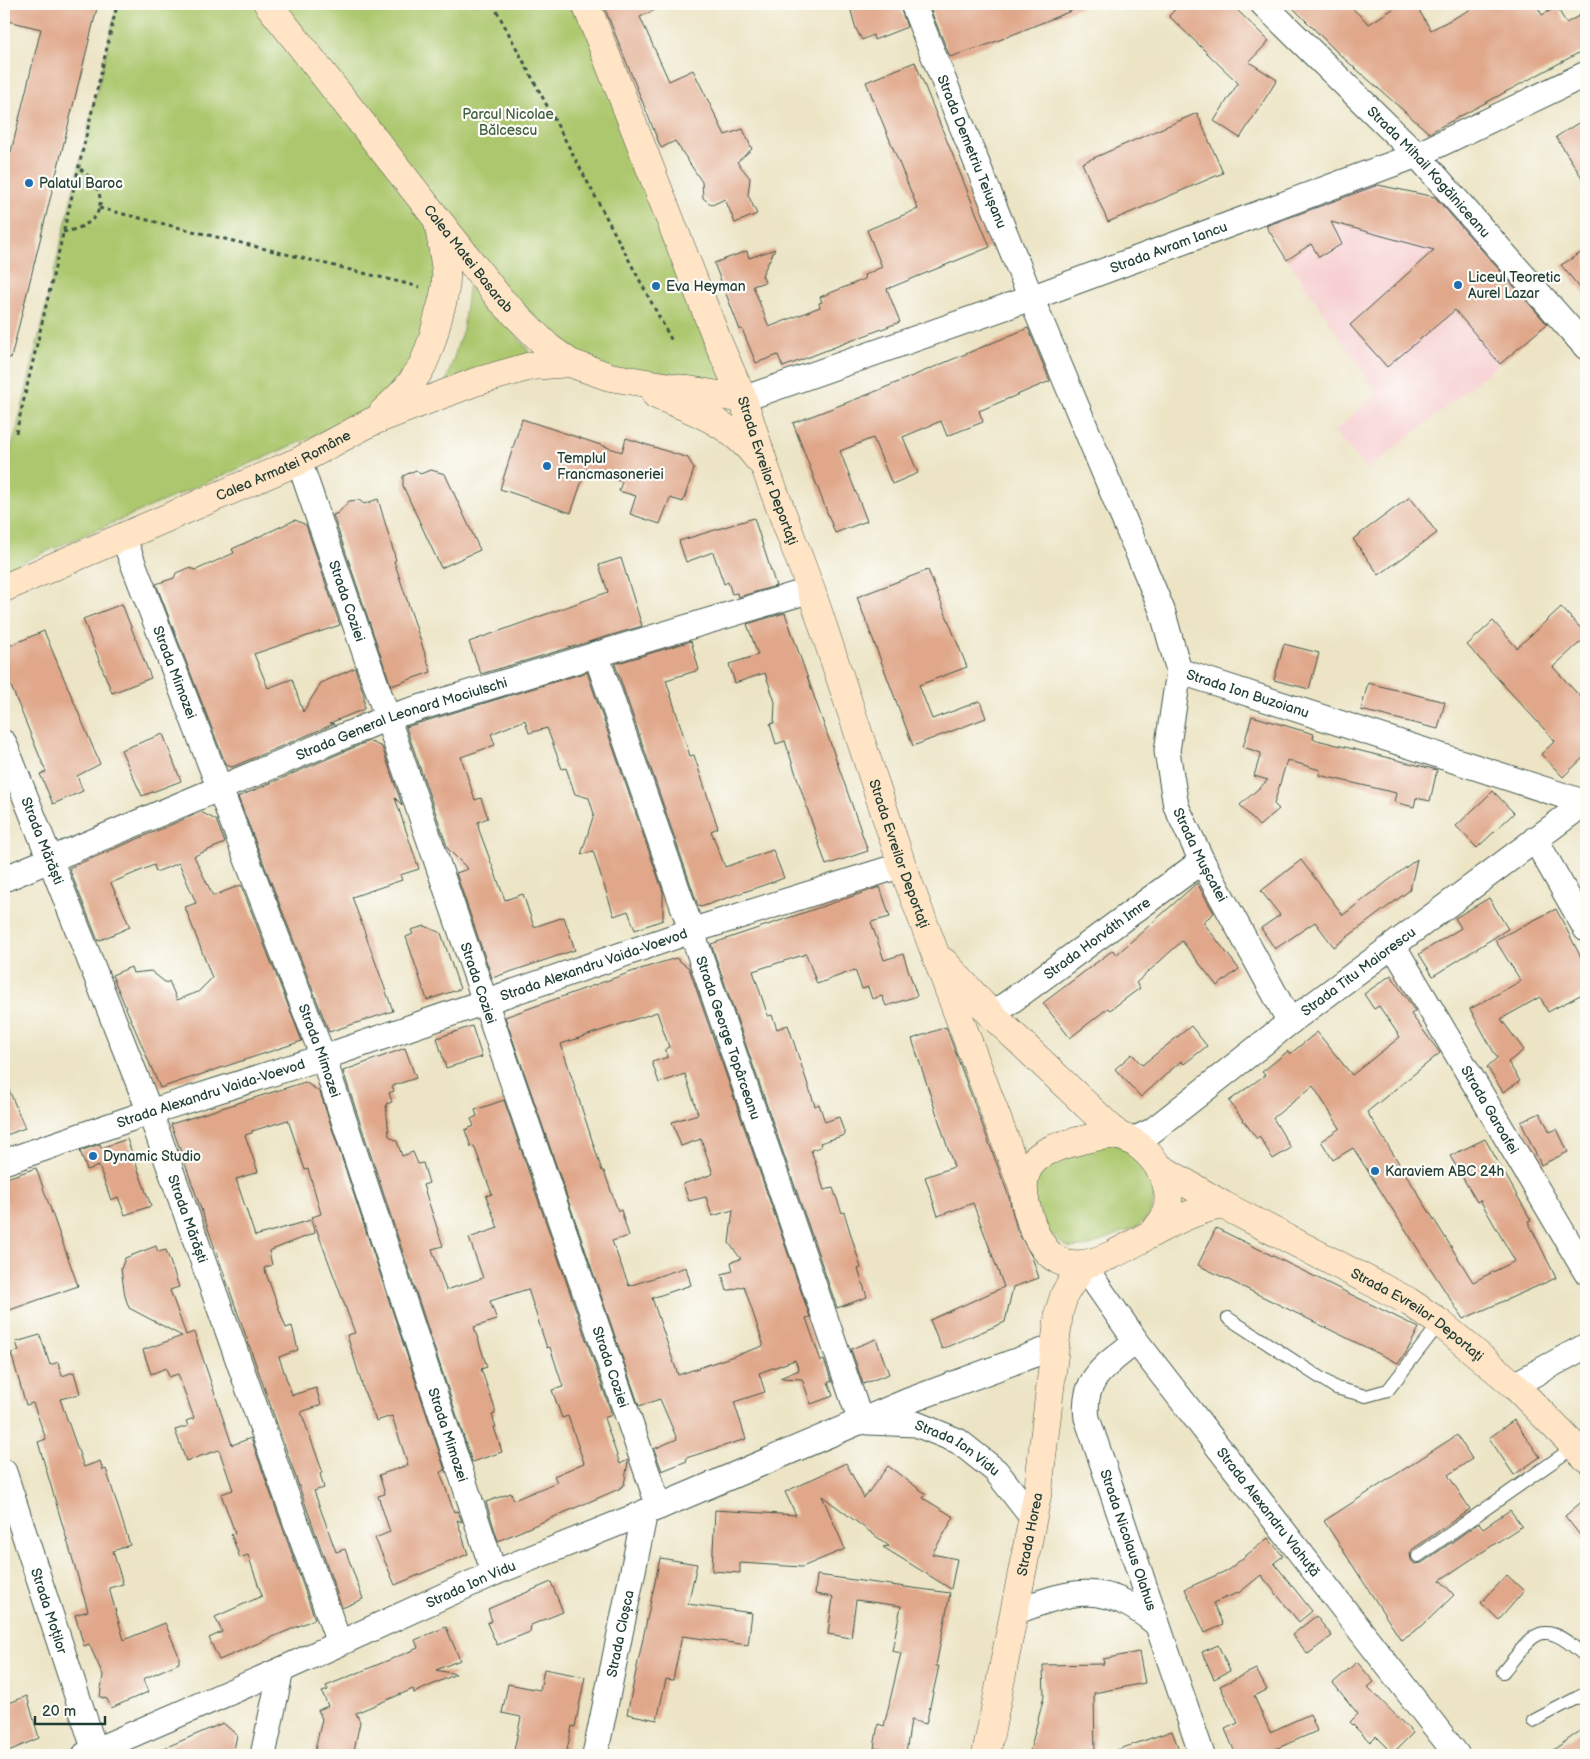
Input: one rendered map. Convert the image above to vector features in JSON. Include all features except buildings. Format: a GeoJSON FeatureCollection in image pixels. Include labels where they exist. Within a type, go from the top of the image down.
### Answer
{"type":"FeatureCollection","features":[{"type":"Feature","properties":{"kind":"main road","name":"Calea Matei Basarab"},"geometry":{"type":"LineString","coordinates":[[268,4],[438,220],[520,320],[570,363],[610,377],[743,399]]}},
{"type":"Feature","properties":{"kind":"main road","name":"Strada Evreilor Deportaţi"},"geometry":{"type":"LineString","coordinates":[[586,4],[718,342],[743,399],[766,470],[811,590],[902,865],[1023,1188]]}},
{"type":"Feature","properties":{"kind":"main road"},"geometry":{"type":"LineString","coordinates":[[371,422],[405,392],[418,375],[431,349],[443,298],[446,274],[438,220]]}},
{"type":"Feature","properties":{"kind":"main road","name":"Calea Armatei Române"},"geometry":{"type":"LineString","coordinates":[[4,588],[299,460],[371,422],[475,382],[531,366],[570,363]]}},
{"type":"Feature","properties":{"kind":"main road"},"geometry":{"type":"LineString","coordinates":[[610,377],[713,420],[735,433],[749,446],[766,470]]}},
{"type":"Feature","properties":{"kind":"main road","name":"Strada Evreilor Deportaţi"},"geometry":{"type":"LineString","coordinates":[[932,945],[950,970],[992,1015],[1125,1138]]}},
{"type":"Feature","properties":{"kind":"main road"},"geometry":{"type":"LineString","coordinates":[[1154,1232],[1166,1213],[1168,1204],[1165,1182],[1159,1167],[1144,1150],[1125,1138],[1097,1136],[1068,1143],[1042,1153],[1025,1172],[1023,1188],[1028,1213],[1036,1236],[1047,1251],[1060,1261],[1083,1265],[1110,1256],[1193,1213],[1223,1205]]}},
{"type":"Feature","properties":{"kind":"main road","name":"Strada Evreilor Deportaţi"},"geometry":{"type":"LineString","coordinates":[[1159,1167],[1223,1205],[1408,1301],[1440,1323],[1514,1385],[1580,1452]]}},
{"type":"Feature","properties":{"kind":"main road","name":"Strada Horea"},"geometry":{"type":"LineString","coordinates":[[1036,1236],[1059,1312]]}},
{"type":"Feature","properties":{"kind":"main road","name":"Strada Horea"},"geometry":{"type":"LineString","coordinates":[[986,1755],[1038,1491],[1059,1312],[1065,1293],[1083,1265]]}},
{"type":"Feature","properties":{"kind":"street","name":"Strada Demetriu Teiușanu"},"geometry":{"type":"LineString","coordinates":[[913,4],[1031,298]]}},
{"type":"Feature","properties":{"kind":"street","name":"Strada Mihail Kogălniceanu"},"geometry":{"type":"LineString","coordinates":[[1263,4],[1417,155],[1586,347]]}},
{"type":"Feature","properties":{"kind":"street","name":"Strada Avram Iancu"},"geometry":{"type":"LineString","coordinates":[[743,399],[1031,298],[1417,155],[1586,74]]}},
{"type":"Feature","properties":{"kind":"street","name":"Strada Ion Buzoianu"},"geometry":{"type":"LineString","coordinates":[[1031,298],[1162,610],[1179,671],[1586,803]]}},
{"type":"Feature","properties":{"kind":"street","name":"Strada Coziei"},"geometry":{"type":"LineString","coordinates":[[299,460],[486,1002],[652,1509]]}},
{"type":"Feature","properties":{"kind":"street","name":"Strada Mimozei"},"geometry":{"type":"LineString","coordinates":[[123,537],[323,1057],[494,1573]]}},
{"type":"Feature","properties":{"kind":"street","name":"Strada General Leonard Mociulschi"},"geometry":{"type":"LineString","coordinates":[[4,879],[389,717],[811,590]]}},
{"type":"Feature","properties":{"kind":"street","name":"Strada George Topârceanu"},"geometry":{"type":"LineString","coordinates":[[596,654],[861,1422]]}},
{"type":"Feature","properties":{"kind":"street","name":"Strada Mușcatei"},"geometry":{"type":"LineString","coordinates":[[1179,671],[1167,751],[1176,806],[1202,861],[1290,1022]]}},
{"type":"Feature","properties":{"kind":"street","name":"Strada Mărăști"},"geometry":{"type":"LineString","coordinates":[[4,743],[150,1112],[339,1643]]}},
{"type":"Feature","properties":{"kind":"street","name":"Strada Titu Maiorescu"},"geometry":{"type":"LineString","coordinates":[[1125,1138],[1152,1131],[1290,1022],[1394,948],[1535,839],[1586,803]]}},
{"type":"Feature","properties":{"kind":"street"},"geometry":{"type":"LineString","coordinates":[[1535,839],[1586,929]]}},
{"type":"Feature","properties":{"kind":"street","name":"Strada Horváth Imre"},"geometry":{"type":"LineString","coordinates":[[992,1015],[1202,861]]}},
{"type":"Feature","properties":{"kind":"street","name":"Strada Alexandru Vaida-Voevod"},"geometry":{"type":"LineString","coordinates":[[4,1162],[150,1112],[323,1057],[691,931],[902,865]]}},
{"type":"Feature","properties":{"kind":"street","name":"Strada Garoafei"},"geometry":{"type":"LineString","coordinates":[[1394,948],[1586,1272]]}},
{"type":"Feature","properties":{"kind":"street","name":"Strada Alexandru Vlahuță"},"geometry":{"type":"LineString","coordinates":[[1083,1265],[1136,1341],[1457,1755]]}},
{"type":"Feature","properties":{"kind":"street","name":"Strada Nicolaus Olahus"},"geometry":{"type":"LineString","coordinates":[[1136,1341],[1094,1380],[1087,1390],[1085,1404],[1087,1418],[1202,1755]]}},
{"type":"Feature","properties":{"kind":"street"},"geometry":{"type":"LineString","coordinates":[[1514,1385],[1586,1346]]}},
{"type":"Feature","properties":{"kind":"street","name":"Strada Ion Vidu"},"geometry":{"type":"LineString","coordinates":[[90,1753],[281,1670],[494,1573],[652,1509],[908,1401],[1054,1347]]}},
{"type":"Feature","properties":{"kind":"street","name":"Strada Ion Vidu"},"geometry":{"type":"LineString","coordinates":[[861,1422],[916,1424],[958,1441],[996,1471],[1032,1517]]}},
{"type":"Feature","properties":{"kind":"street","name":"Strada Moților"},"geometry":{"type":"LineString","coordinates":[[4,1472],[90,1753]]}},
{"type":"Feature","properties":{"kind":"street","name":"Strada Cloșca"},"geometry":{"type":"LineString","coordinates":[[595,1755],[652,1509]]}},
{"type":"Feature","properties":{"kind":"street"},"geometry":{"type":"LineString","coordinates":[[1015,1612],[1055,1597],[1094,1593],[1126,1601],[1157,1624]]}},
{"type":"Feature","properties":{"kind":"street"},"geometry":{"type":"LineString","coordinates":[[263,1755],[281,1670]]}},
{"type":"Feature","properties":{"kind":"lane"},"geometry":{"type":"LineString","coordinates":[[1228,1318],[1336,1388],[1366,1396],[1388,1390],[1440,1323]]}},
{"type":"Feature","properties":{"kind":"lane"},"geometry":{"type":"LineString","coordinates":[[1418,1556],[1580,1452]]}},
{"type":"Feature","properties":{"kind":"lane"},"geometry":{"type":"LineString","coordinates":[[1503,1672],[1531,1637],[1548,1632],[1564,1638],[1586,1657]]}},
{"type":"Feature","properties":{"kind":"lane"},"geometry":{"type":"LineString","coordinates":[[1533,1721],[1586,1693]]}},
{"type":"Feature","properties":{"kind":"path"},"geometry":{"type":"LineString","coordinates":[[493,4],[673,343]]}},
{"type":"Feature","properties":{"kind":"path"},"geometry":{"type":"LineString","coordinates":[[16,432],[117,6]]}},
{"type":"Feature","properties":{"kind":"path"},"geometry":{"type":"LineString","coordinates":[[63,232],[78,230],[89,224],[99,208],[101,192],[92,178],[79,168]]}},
{"type":"Feature","properties":{"kind":"path"},"geometry":{"type":"LineString","coordinates":[[99,208],[423,288]]}},
{"type":"Feature","properties":{"kind":"shaded area"},"geometry":{"type":"Polygon","coordinates":[[[1365,182],[1450,201],[1552,321],[1368,470],[1334,432],[1377,393],[1265,225],[1365,182]]]}},
{"type":"Feature","properties":{"kind":"green space","name":"Parcul Nicolae Bălcescu"},"geometry":{"type":"Polygon","coordinates":[[[114,4],[586,4],[743,399],[570,363],[439,221],[452,298],[395,383],[358,417],[4,570],[4,466],[6,466],[16,433],[117,6],[114,4]]]}},
{"type":"Feature","properties":{"kind":"green space"},"geometry":{"type":"Polygon","coordinates":[[[470,274],[532,356],[444,388],[463,329],[470,274]]]}},
{"type":"Feature","properties":{"kind":"green space"},"geometry":{"type":"Polygon","coordinates":[[[1112,1141],[1142,1160],[1156,1192],[1150,1214],[1138,1226],[1090,1246],[1070,1248],[1058,1241],[1047,1230],[1034,1198],[1036,1172],[1047,1160],[1112,1141]]]}},
{"type":"Feature","properties":{"kind":"place","name":"Palatul Baroc"},"geometry":{"type":"Point","coordinates":[29,183]}},
{"type":"Feature","properties":{"kind":"place","name":"Liceul Teoretic Aurel Lazar"},"geometry":{"type":"Point","coordinates":[1458,285]}},
{"type":"Feature","properties":{"kind":"place","name":"Eva Heyman"},"geometry":{"type":"Point","coordinates":[656,286]}},
{"type":"Feature","properties":{"kind":"place","name":"Templul Francmasoneriei"},"geometry":{"type":"Point","coordinates":[547,466]}},
{"type":"Feature","properties":{"kind":"place","name":"Dynamic Studio"},"geometry":{"type":"Point","coordinates":[93,1156]}},
{"type":"Feature","properties":{"kind":"place","name":"Karaviem ABC 24h"},"geometry":{"type":"Point","coordinates":[1375,1171]}}]}
